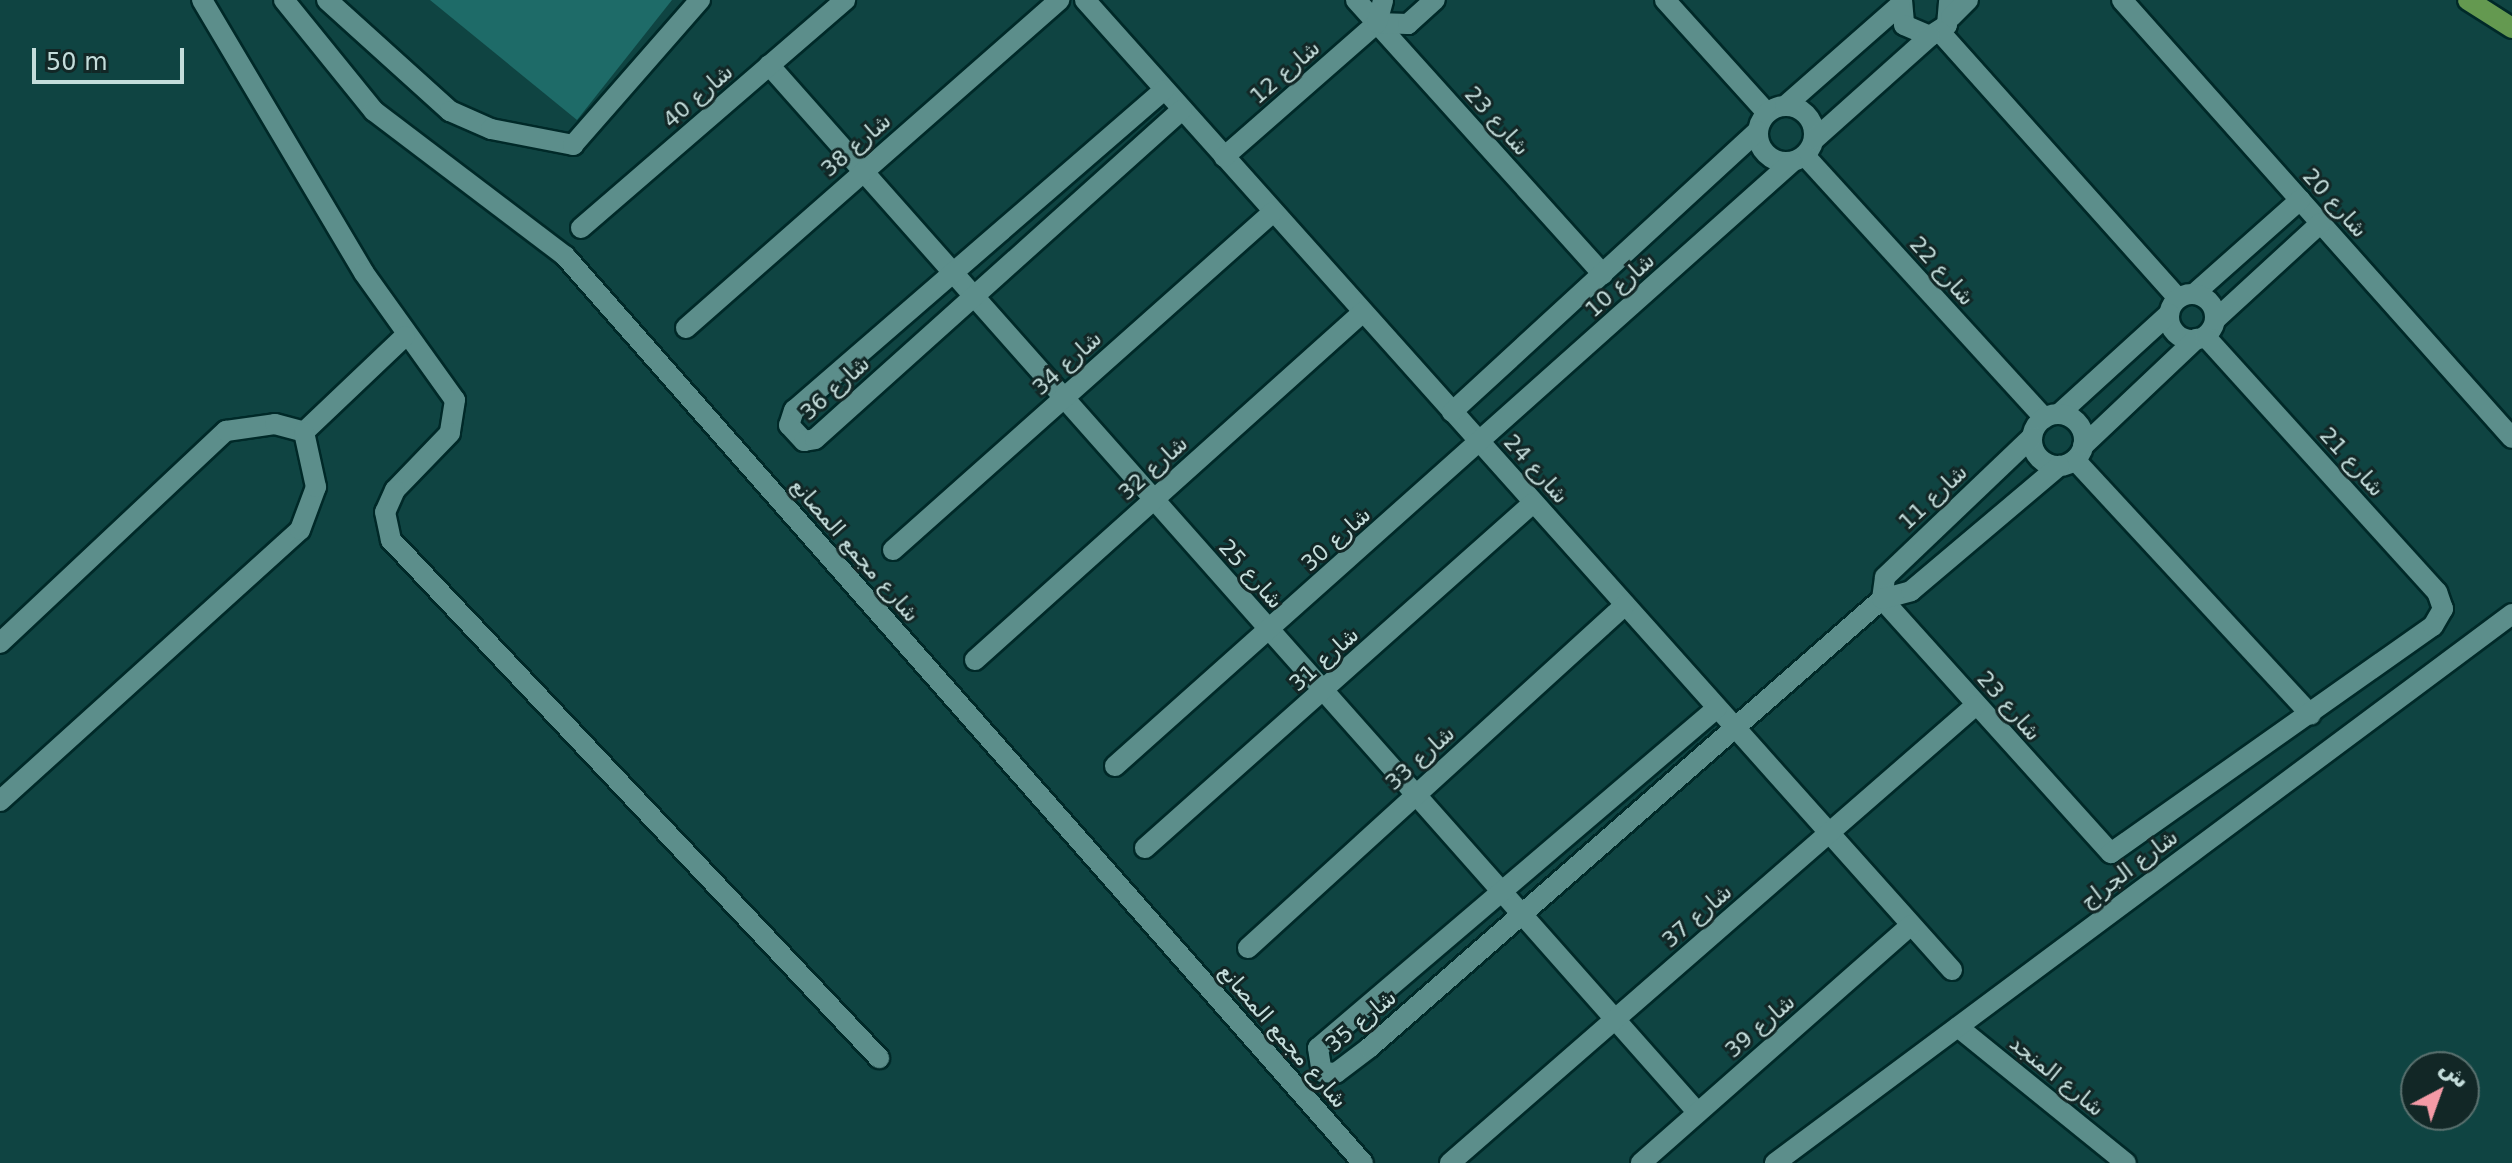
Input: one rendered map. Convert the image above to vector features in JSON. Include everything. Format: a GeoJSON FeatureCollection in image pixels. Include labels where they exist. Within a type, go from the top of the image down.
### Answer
{"type":"FeatureCollection","features":[{"type":"Feature","properties":{"kind":"main road"},"geometry":{"type":"LineString","coordinates":[[2468,0],[2512,28]]}},
{"type":"Feature","properties":{"kind":"street"},"geometry":{"type":"LineString","coordinates":[[202,0],[405,336],[449,388],[457,420],[395,490],[385,512],[391,540],[879,1058]]}},
{"type":"Feature","properties":{"kind":"street","name":"شارع مجمع المصانع"},"geometry":{"type":"LineString","coordinates":[[284,0],[374,111],[565,256],[1363,1163]]}},
{"type":"Feature","properties":{"kind":"street"},"geometry":{"type":"LineString","coordinates":[[327,0],[450,111],[491,129],[573,145],[700,0]]}},
{"type":"Feature","properties":{"kind":"street","name":"شارع 40"},"geometry":{"type":"LineString","coordinates":[[581,228],[845,0]]}},
{"type":"Feature","properties":{"kind":"street","name":"شارع 38"},"geometry":{"type":"LineString","coordinates":[[686,328],[1059,0]]}},
{"type":"Feature","properties":{"kind":"street","name":"شارع 24"},"geometry":{"type":"LineString","coordinates":[[1085,0],[1952,970]]}},
{"type":"Feature","properties":{"kind":"street","name":"شارع 23"},"geometry":{"type":"LineString","coordinates":[[1356,0],[1603,274]]}},
{"type":"Feature","properties":{"kind":"street"},"geometry":{"type":"LineString","coordinates":[[1383,0],[1377,23],[1408,24],[1435,0]]}},
{"type":"Feature","properties":{"kind":"street"},"geometry":{"type":"LineString","coordinates":[[1665,0],[1770,116],[1771,158],[1804,152],[1804,112],[1770,116]]}},
{"type":"Feature","properties":{"kind":"street","name":"شارع 10"},"geometry":{"type":"LineString","coordinates":[[1481,443],[1968,0]]}},
{"type":"Feature","properties":{"kind":"street","name":"شارع 20"},"geometry":{"type":"LineString","coordinates":[[2122,0],[2512,438]]}},
{"type":"Feature","properties":{"kind":"street"},"geometry":{"type":"LineString","coordinates":[[1901,2],[1904,25],[1943,21],[2180,302],[2180,336],[2205,332],[2207,300],[2180,302]]}},
{"type":"Feature","properties":{"kind":"street","name":"شارع 10"},"geometry":{"type":"LineString","coordinates":[[1452,412],[1770,116],[1901,2]]}},
{"type":"Feature","properties":{"kind":"street","name":"شارع 12"},"geometry":{"type":"LineString","coordinates":[[1224,157],[1377,23]]}},
{"type":"Feature","properties":{"kind":"street","name":"شارع 25"},"geometry":{"type":"LineString","coordinates":[[769,65],[1414,795],[1518,918],[1698,1113]]}},
{"type":"Feature","properties":{"kind":"street","name":"شارع 36"},"geometry":{"type":"LineString","coordinates":[[1164,90],[794,410],[789,425],[804,441],[815,439],[1182,110]]}},
{"type":"Feature","properties":{"kind":"street","name":"شارع 22"},"geometry":{"type":"LineString","coordinates":[[1804,152],[2051,416],[2076,421],[2072,457]]}},
{"type":"Feature","properties":{"kind":"street"},"geometry":{"type":"LineString","coordinates":[[2051,416],[2300,200]]}},
{"type":"Feature","properties":{"kind":"street","name":"شارع 34"},"geometry":{"type":"LineString","coordinates":[[893,550],[1273,212]]}},
{"type":"Feature","properties":{"kind":"street","name":"شارع 11"},"geometry":{"type":"LineString","coordinates":[[1736,728],[1882,599],[1911,591],[2072,457],[2321,223]]}},
{"type":"Feature","properties":{"kind":"street","name":"شارع 32"},"geometry":{"type":"LineString","coordinates":[[975,660],[1363,312]]}},
{"type":"Feature","properties":{"kind":"street","name":"شارع 21"},"geometry":{"type":"LineString","coordinates":[[2205,332],[2437,592],[2443,609],[2433,626],[2311,715]]}},
{"type":"Feature","properties":{"kind":"street"},"geometry":{"type":"LineString","coordinates":[[304,432],[405,336]]}},
{"type":"Feature","properties":{"kind":"street","name":"شارع 11"},"geometry":{"type":"LineString","coordinates":[[1882,599],[1885,577],[2051,416]]}},
{"type":"Feature","properties":{"kind":"street"},"geometry":{"type":"LineString","coordinates":[[0,643],[226,431],[263,424],[304,432]]}},
{"type":"Feature","properties":{"kind":"street"},"geometry":{"type":"LineString","coordinates":[[0,801],[300,530],[316,487],[304,432]]}},
{"type":"Feature","properties":{"kind":"street"},"geometry":{"type":"LineString","coordinates":[[2032,437],[2042,460],[2072,457],[2311,715]]}},
{"type":"Feature","properties":{"kind":"street","name":"شارع 30"},"geometry":{"type":"LineString","coordinates":[[1115,766],[1481,443]]}},
{"type":"Feature","properties":{"kind":"street","name":"شارع 31"},"geometry":{"type":"LineString","coordinates":[[1145,848],[1533,503]]}},
{"type":"Feature","properties":{"kind":"street","name":"شارع 23"},"geometry":{"type":"LineString","coordinates":[[1882,599],[2099,846],[2119,852],[2311,715]]}},
{"type":"Feature","properties":{"kind":"street","name":"شارع 33"},"geometry":{"type":"LineString","coordinates":[[1248,948],[1625,605]]}},
{"type":"Feature","properties":{"kind":"street","name":"شارع الجراج"},"geometry":{"type":"LineString","coordinates":[[1775,1163],[2512,614]]}},
{"type":"Feature","properties":{"kind":"street","name":"شارع 37"},"geometry":{"type":"LineString","coordinates":[[1450,1163],[1976,705]]}},
{"type":"Feature","properties":{"kind":"street","name":"شارع 35"},"geometry":{"type":"LineString","coordinates":[[1717,708],[1318,1048],[1317,1066],[1328,1075],[1345,1067],[1736,728]]}},
{"type":"Feature","properties":{"kind":"street","name":"شارع 39"},"geometry":{"type":"LineString","coordinates":[[1641,1163],[1911,925]]}},
{"type":"Feature","properties":{"kind":"street","name":"شارع المنجد"},"geometry":{"type":"LineString","coordinates":[[1958,1027],[2126,1163]]}},
{"type":"Feature","properties":{"kind":"building"},"geometry":{"type":"Polygon","coordinates":[[[430,0],[672,0],[577,120],[430,0]]]}}]}
